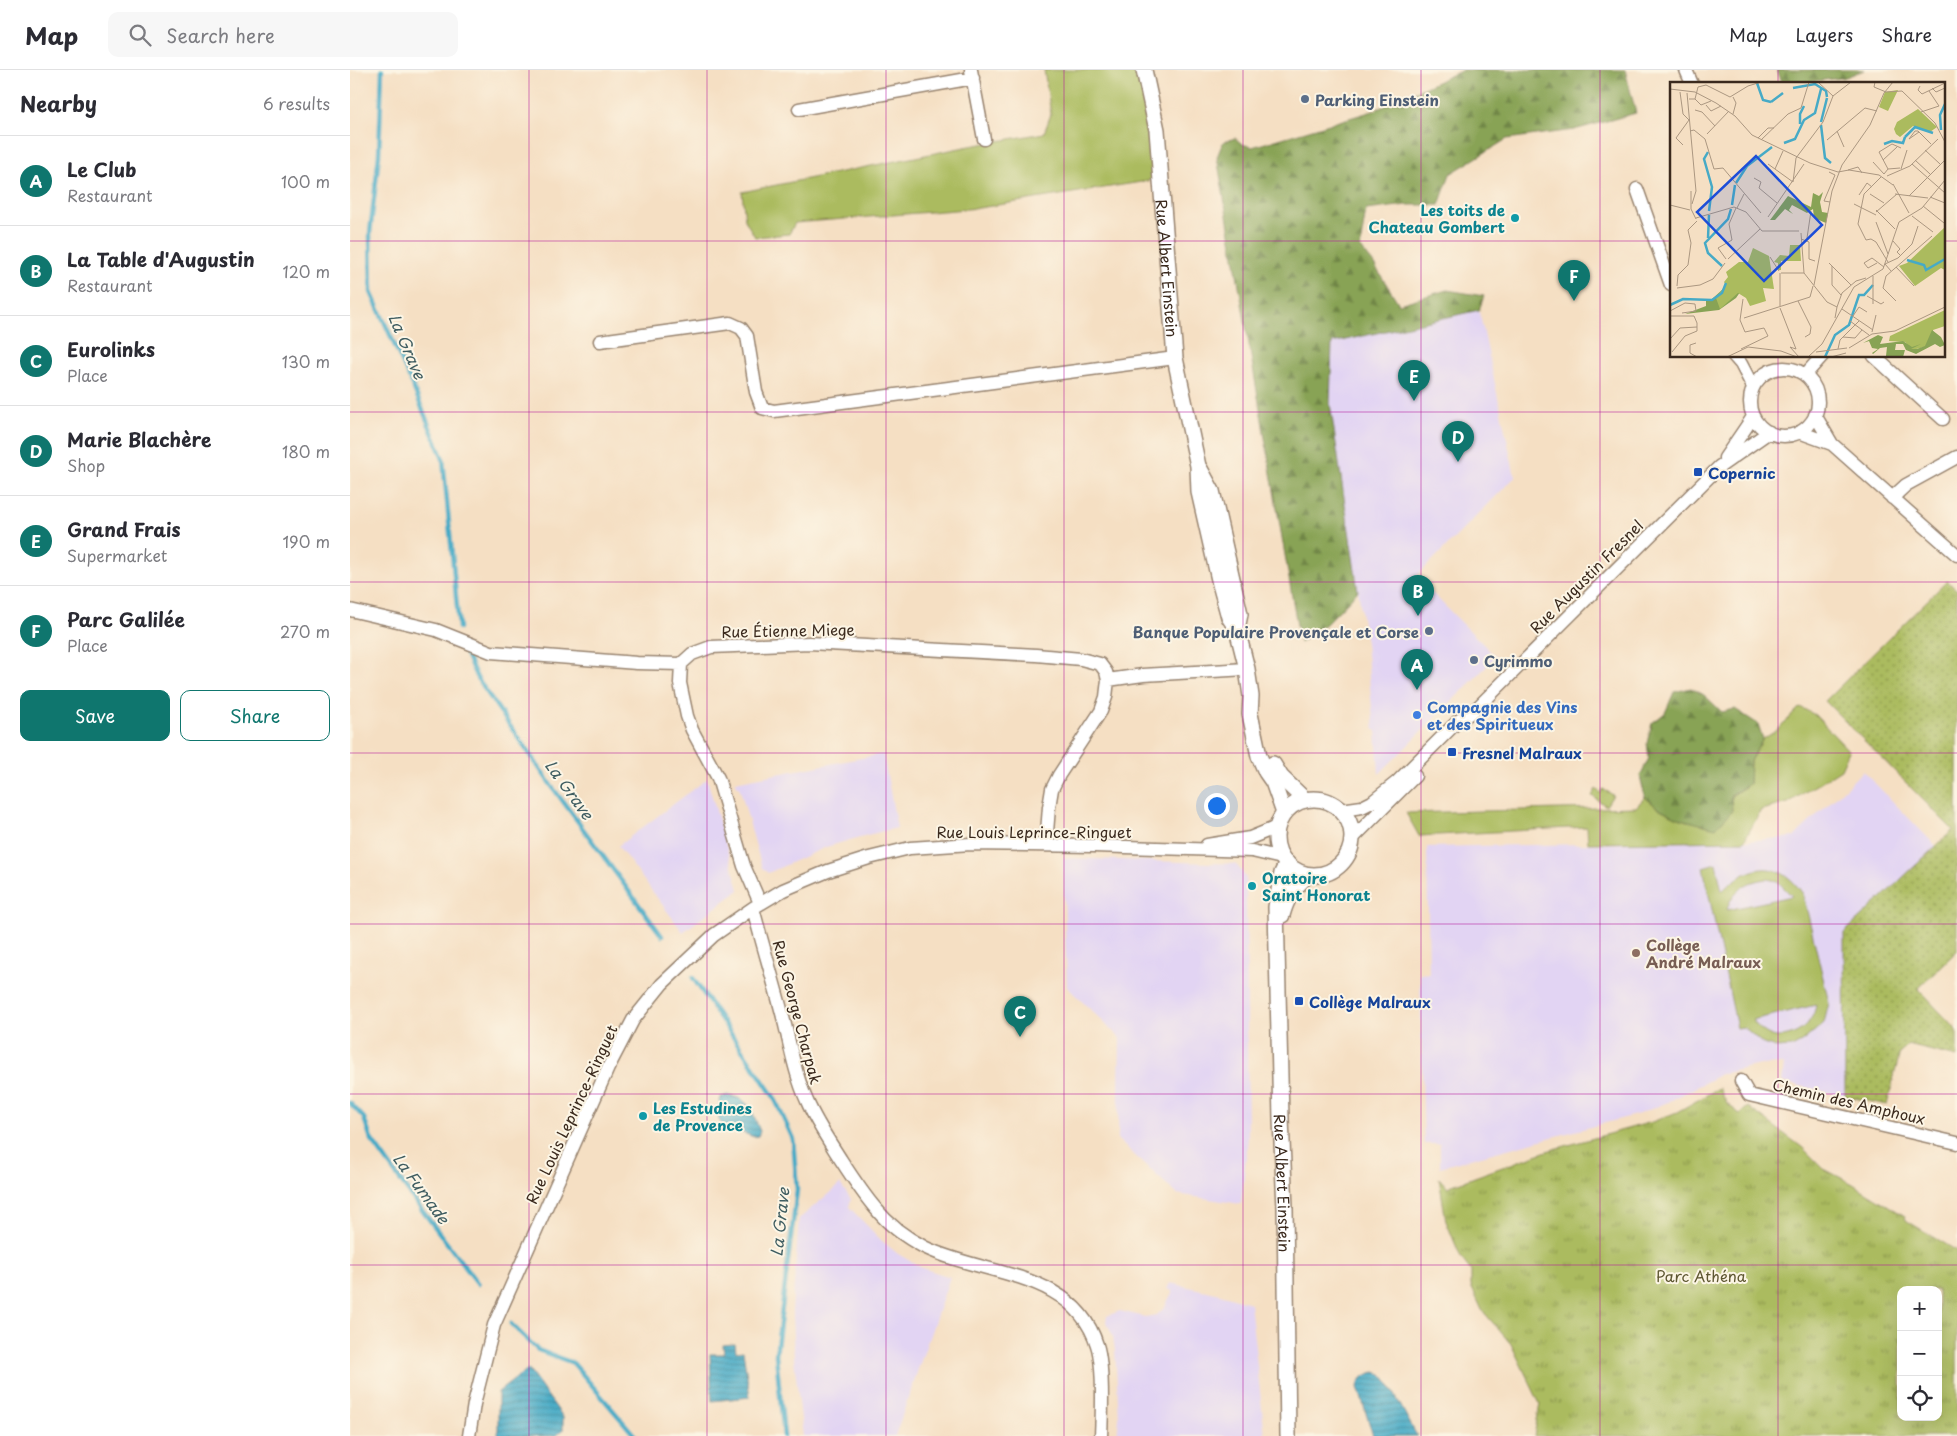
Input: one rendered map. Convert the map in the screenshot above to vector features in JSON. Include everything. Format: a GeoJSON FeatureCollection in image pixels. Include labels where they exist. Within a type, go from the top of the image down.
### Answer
{"type":"FeatureCollection","features":[{"type":"Feature","properties":{"kind":"street","name":"Rue Albert Einstein"},"geometry":{"type":"LineString","coordinates":[[1144,70],[1157,130],[1175,358],[1198,466],[1212,491],[1240,614],[1237,629],[1251,696],[1250,714],[1259,756],[1273,782],[1281,820]]}},
{"type":"Feature","properties":{"kind":"street"},"geometry":{"type":"LineString","coordinates":[[1686,70],[1691,82]]}},
{"type":"Feature","properties":{"kind":"street"},"geometry":{"type":"LineString","coordinates":[[799,109],[972,74],[984,139]]}},
{"type":"Feature","properties":{"kind":"street"},"geometry":{"type":"LineString","coordinates":[[1637,189],[1670,283]]}},
{"type":"Feature","properties":{"kind":"street"},"geometry":{"type":"LineString","coordinates":[[600,341],[730,323],[741,328],[747,336],[756,392],[762,408],[774,411],[1175,358]]}},
{"type":"Feature","properties":{"kind":"street"},"geometry":{"type":"LineString","coordinates":[[1805,375],[1820,358]]}},
{"type":"Feature","properties":{"kind":"street"},"geometry":{"type":"LineString","coordinates":[[1876,358],[1943,419]]}},
{"type":"Feature","properties":{"kind":"street"},"geometry":{"type":"LineString","coordinates":[[1738,360],[1767,373]]}},
{"type":"Feature","properties":{"kind":"street"},"geometry":{"type":"LineString","coordinates":[[1738,360],[1753,387]]}},
{"type":"Feature","properties":{"kind":"street"},"geometry":{"type":"LineString","coordinates":[[1773,369],[1796,370],[1805,375],[1817,394],[1815,415],[1808,425],[1799,432],[1789,435],[1778,435],[1760,426],[1753,417],[1750,406],[1750,394],[1753,387],[1773,369]]}},
{"type":"Feature","properties":{"kind":"street"},"geometry":{"type":"LineString","coordinates":[[1815,415],[1832,444],[1957,555]]}},
{"type":"Feature","properties":{"kind":"street","name":"Rue Augustin Fresnel"},"geometry":{"type":"LineString","coordinates":[[1719,467],[1753,417]]}},
{"type":"Feature","properties":{"kind":"street","name":"Rue Augustin Fresnel"},"geometry":{"type":"LineString","coordinates":[[1341,810],[1362,807],[1372,802],[1397,782],[1457,722],[1477,708],[1719,467],[1769,432]]}},
{"type":"Feature","properties":{"kind":"street"},"geometry":{"type":"LineString","coordinates":[[1799,432],[1832,444]]}},
{"type":"Feature","properties":{"kind":"street"},"geometry":{"type":"LineString","coordinates":[[1892,498],[1906,484],[1957,457]]}},
{"type":"Feature","properties":{"kind":"street"},"geometry":{"type":"LineString","coordinates":[[350,610],[436,630],[491,652],[637,663],[681,664]]}},
{"type":"Feature","properties":{"kind":"street","name":"Rue Étienne Miege"},"geometry":{"type":"LineString","coordinates":[[681,664],[692,654],[710,646],[808,643],[948,649],[1081,659],[1100,664],[1106,672],[1108,680]]}},
{"type":"Feature","properties":{"kind":"street","name":"Rue George Charpak"},"geometry":{"type":"LineString","coordinates":[[681,664],[680,683],[687,716],[692,730],[718,778],[756,905],[806,1100],[822,1130],[867,1198],[878,1212],[898,1230],[924,1247],[1038,1284],[1060,1295],[1081,1316],[1092,1333],[1097,1346],[1101,1397],[1101,1436]]}},
{"type":"Feature","properties":{"kind":"street"},"geometry":{"type":"LineString","coordinates":[[1046,845],[1052,789],[1100,711],[1106,697],[1108,680],[1143,675],[1246,670]]}},
{"type":"Feature","properties":{"kind":"street","name":"Rue Albert Einstein"},"geometry":{"type":"LineString","coordinates":[[1251,696],[1260,710],[1268,753],[1274,768],[1305,800]]}},
{"type":"Feature","properties":{"kind":"street","name":"Rue Augustin Fresnel"},"geometry":{"type":"LineString","coordinates":[[1352,839],[1465,726],[1477,708]]}},
{"type":"Feature","properties":{"kind":"street"},"geometry":{"type":"LineString","coordinates":[[1316,798],[1328,801],[1341,810],[1350,823],[1352,839],[1347,856],[1337,867],[1323,874],[1308,875],[1297,871],[1284,860],[1276,843],[1281,820],[1293,805],[1316,798]]}},
{"type":"Feature","properties":{"kind":"street","name":"Rue Louis Leprince-Ringuet"},"geometry":{"type":"LineString","coordinates":[[1191,848],[1250,838],[1281,820]]}},
{"type":"Feature","properties":{"kind":"street","name":"Rue Louis Leprince-Ringuet"},"geometry":{"type":"LineString","coordinates":[[469,1436],[474,1404],[494,1325],[583,1121],[620,1042],[633,1020],[662,984],[714,935],[756,905],[783,890],[828,871],[910,848],[971,844],[1191,848],[1219,851],[1252,851],[1284,860]]}},
{"type":"Feature","properties":{"kind":"street","name":"Rue Albert Einstein"},"geometry":{"type":"LineString","coordinates":[[1284,860],[1276,907],[1278,930],[1280,1100],[1285,1208],[1288,1436]]}},
{"type":"Feature","properties":{"kind":"street","name":"Rue Albert Einstein"},"geometry":{"type":"LineString","coordinates":[[1278,930],[1288,897],[1308,875]]}},
{"type":"Feature","properties":{"kind":"street","name":"Chemin des Amphoux"},"geometry":{"type":"LineString","coordinates":[[1741,1081],[1750,1095],[1957,1143]]}},
{"type":"Feature","properties":{"kind":"shaded area"},"geometry":{"type":"Polygon","coordinates":[[[1479,310],[1515,477],[1416,577],[1496,657],[1379,774],[1366,643],[1330,403],[1332,343],[1479,310]]]}},
{"type":"Feature","properties":{"kind":"shaded area"},"geometry":{"type":"Polygon","coordinates":[[[883,754],[897,828],[826,847],[768,873],[762,868],[740,789],[735,782],[883,754]]]}},
{"type":"Feature","properties":{"kind":"shaded area","name":"Collège André Malraux"},"geometry":{"type":"Polygon","coordinates":[[[1863,771],[1936,846],[1844,933],[1845,1096],[1782,1082],[1784,1064],[1759,1065],[1721,1074],[1668,1102],[1639,1114],[1440,1167],[1440,1144],[1424,1144],[1420,973],[1429,974],[1427,847],[1744,841],[1794,837],[1863,771]]]}},
{"type":"Feature","properties":{"kind":"shaded area"},"geometry":{"type":"Polygon","coordinates":[[[707,779],[739,890],[683,932],[618,846],[707,779]]]}},
{"type":"Feature","properties":{"kind":"shaded area"},"geometry":{"type":"Polygon","coordinates":[[[1063,858],[1236,864],[1246,878],[1248,1138],[1241,1204],[1177,1194],[1118,1140],[1120,1038],[1067,987],[1063,858]]]}},
{"type":"Feature","properties":{"kind":"shaded area"},"geometry":{"type":"Polygon","coordinates":[[[840,1184],[851,1199],[849,1207],[882,1241],[898,1254],[922,1268],[950,1277],[895,1436],[803,1436],[794,1358],[792,1312],[799,1219],[840,1184]]]}},
{"type":"Feature","properties":{"kind":"shaded area"},"geometry":{"type":"Polygon","coordinates":[[[1170,1283],[1250,1303],[1265,1436],[1117,1436],[1119,1418],[1115,1350],[1113,1336],[1106,1322],[1107,1316],[1120,1311],[1145,1317],[1157,1315],[1164,1308],[1173,1291],[1167,1289],[1170,1283]]]}},
{"type":"Feature","properties":{"kind":"green space"},"geometry":{"type":"Polygon","coordinates":[[[1044,70],[1144,70],[1160,179],[979,208],[795,223],[789,234],[755,237],[745,220],[742,192],[1044,133],[1051,114],[1044,70]]]}},
{"type":"Feature","properties":{"kind":"green space"},"geometry":{"type":"Polygon","coordinates":[[[1463,70],[1625,70],[1636,113],[1574,130],[1507,139],[1450,174],[1439,205],[1407,205],[1366,210],[1360,247],[1373,263],[1399,304],[1447,290],[1484,296],[1479,310],[1332,343],[1330,403],[1358,591],[1326,624],[1300,643],[1217,157],[1223,142],[1235,138],[1242,144],[1252,147],[1373,111],[1463,70]]]}},
{"type":"Feature","properties":{"kind":"green space"},"geometry":{"type":"Polygon","coordinates":[[[1777,70],[1864,70],[1843,78],[1806,82],[1782,82],[1777,70]]]}},
{"type":"Feature","properties":{"kind":"green space"},"geometry":{"type":"Polygon","coordinates":[[[1947,581],[1957,590],[1957,951],[1918,989],[1957,1030],[1957,1057],[1908,1045],[1900,1052],[1887,1105],[1845,1096],[1844,933],[1953,830],[1825,701],[1947,581]]]}},
{"type":"Feature","properties":{"kind":"green space"},"geometry":{"type":"Polygon","coordinates":[[[1691,688],[1704,695],[1722,712],[1735,709],[1758,724],[1763,739],[1750,761],[1749,784],[1731,795],[1732,811],[1716,828],[1680,819],[1658,808],[1645,797],[1640,776],[1649,758],[1647,743],[1652,723],[1665,713],[1674,692],[1691,688]]]}},
{"type":"Feature","properties":{"kind":"green space"},"geometry":{"type":"Polygon","coordinates":[[[1800,707],[1815,715],[1849,751],[1841,769],[1788,803],[1761,810],[1744,841],[1588,843],[1587,827],[1419,836],[1406,813],[1636,807],[1645,797],[1668,813],[1694,821],[1749,784],[1750,761],[1763,739],[1779,729],[1800,707]]]}},
{"type":"Feature","properties":{"kind":"green space"},"geometry":{"type":"Polygon","coordinates":[[[1596,789],[1601,793],[1603,789],[1613,795],[1606,806],[1592,796],[1596,789]]]}},
{"type":"Feature","properties":{"kind":"green space"},"geometry":{"type":"Polygon","coordinates":[[[1716,863],[1722,891],[1743,875],[1764,869],[1774,870],[1784,875],[1794,882],[1803,894],[1829,1003],[1824,1023],[1803,1041],[1792,1047],[1776,1048],[1763,1044],[1744,1027],[1737,1028],[1703,867],[1716,863]],[[1767,879],[1747,884],[1741,888],[1729,903],[1727,910],[1792,896],[1777,881],[1767,879]],[[1816,1005],[1752,1020],[1766,1033],[1777,1037],[1784,1037],[1797,1032],[1808,1023],[1816,1005]]]}},
{"type":"Feature","properties":{"kind":"green space","name":"Parc Athéna"},"geometry":{"type":"Polygon","coordinates":[[[1719,1088],[1727,1104],[1740,1114],[1748,1107],[1803,1148],[1824,1169],[1853,1184],[1905,1216],[1904,1219],[1957,1251],[1957,1436],[1534,1436],[1540,1404],[1511,1344],[1482,1310],[1471,1286],[1471,1271],[1461,1258],[1446,1221],[1439,1178],[1447,1187],[1547,1151],[1652,1122],[1677,1112],[1719,1088]]]}},
{"type":"Feature","properties":{"kind":"water"},"geometry":{"type":"Polygon","coordinates":[[[728,1095],[742,1100],[750,1107],[760,1131],[758,1136],[754,1137],[723,1125],[720,1122],[718,1112],[721,1097],[728,1095]]]}},
{"type":"Feature","properties":{"kind":"water"},"geometry":{"type":"Polygon","coordinates":[[[735,1344],[736,1352],[743,1351],[750,1397],[712,1401],[710,1354],[724,1354],[723,1345],[735,1344]]]}},
{"type":"Feature","properties":{"kind":"water"},"geometry":{"type":"Polygon","coordinates":[[[528,1369],[563,1417],[563,1430],[556,1436],[498,1436],[498,1392],[528,1369]]]}},
{"type":"Feature","properties":{"kind":"water"},"geometry":{"type":"Polygon","coordinates":[[[1375,1372],[1382,1374],[1387,1380],[1417,1436],[1373,1436],[1358,1387],[1364,1376],[1375,1372]]]}},
{"type":"Feature","properties":{"kind":"waterway","name":"La Grave"},"geometry":{"type":"LineString","coordinates":[[382,70],[379,155],[370,233],[371,292],[443,459],[459,628]]}},
{"type":"Feature","properties":{"kind":"waterway","name":"La Grave"},"geometry":{"type":"LineString","coordinates":[[465,652],[477,678],[553,788],[662,936]]}},
{"type":"Feature","properties":{"kind":"waterway","name":"La Grave"},"geometry":{"type":"LineString","coordinates":[[693,978],[774,1097],[793,1139],[797,1190],[776,1355],[784,1436]]}},
{"type":"Feature","properties":{"kind":"waterway","name":"La Fumade"},"geometry":{"type":"LineString","coordinates":[[350,1103],[364,1118],[371,1139],[478,1284]]}},
{"type":"Feature","properties":{"kind":"waterway","name":"La Fumade"},"geometry":{"type":"LineString","coordinates":[[511,1324],[538,1350],[573,1363],[635,1436]]}},
{"type":"Feature","properties":{"kind":"place","name":"Parking Einstein"},"geometry":{"type":"Point","coordinates":[1305,99]}},
{"type":"Feature","properties":{"kind":"place","name":"Les toits de Chateau Gombert"},"geometry":{"type":"Point","coordinates":[1515,218]}},
{"type":"Feature","properties":{"kind":"place","name":"Parc Galilée"},"geometry":{"type":"Point","coordinates":[1574,301]}},
{"type":"Feature","properties":{"kind":"place","name":"Grand Frais"},"geometry":{"type":"Point","coordinates":[1414,401]}},
{"type":"Feature","properties":{"kind":"place","name":"Marie Blachère"},"geometry":{"type":"Point","coordinates":[1458,462]}},
{"type":"Feature","properties":{"kind":"place","name":"Copernic"},"geometry":{"type":"Point","coordinates":[1698,472]}},
{"type":"Feature","properties":{"kind":"place","name":"La Table d'Augustin"},"geometry":{"type":"Point","coordinates":[1418,616]}},
{"type":"Feature","properties":{"kind":"place","name":"Banque Populaire Provençale et Corse"},"geometry":{"type":"Point","coordinates":[1429,631]}},
{"type":"Feature","properties":{"kind":"place","name":"Cyrimmo"},"geometry":{"type":"Point","coordinates":[1474,660]}},
{"type":"Feature","properties":{"kind":"place","name":"Le Club"},"geometry":{"type":"Point","coordinates":[1417,690]}},
{"type":"Feature","properties":{"kind":"place","name":"Compagnie des Vins et des Spiritueux"},"geometry":{"type":"Point","coordinates":[1417,715]}},
{"type":"Feature","properties":{"kind":"place","name":"Fresnel Malraux"},"geometry":{"type":"Point","coordinates":[1452,752]}},
{"type":"Feature","properties":{"kind":"place","name":"Oratoire Saint Honorat"},"geometry":{"type":"Point","coordinates":[1252,886]}},
{"type":"Feature","properties":{"kind":"place","name":"Collège André Malraux"},"geometry":{"type":"Point","coordinates":[1636,953]}},
{"type":"Feature","properties":{"kind":"place","name":"Collège Malraux"},"geometry":{"type":"Point","coordinates":[1299,1001]}},
{"type":"Feature","properties":{"kind":"place","name":"Eurolinks"},"geometry":{"type":"Point","coordinates":[1020,1037]}},
{"type":"Feature","properties":{"kind":"place","name":"Les Estudines de Provence"},"geometry":{"type":"Point","coordinates":[643,1116]}}]}
